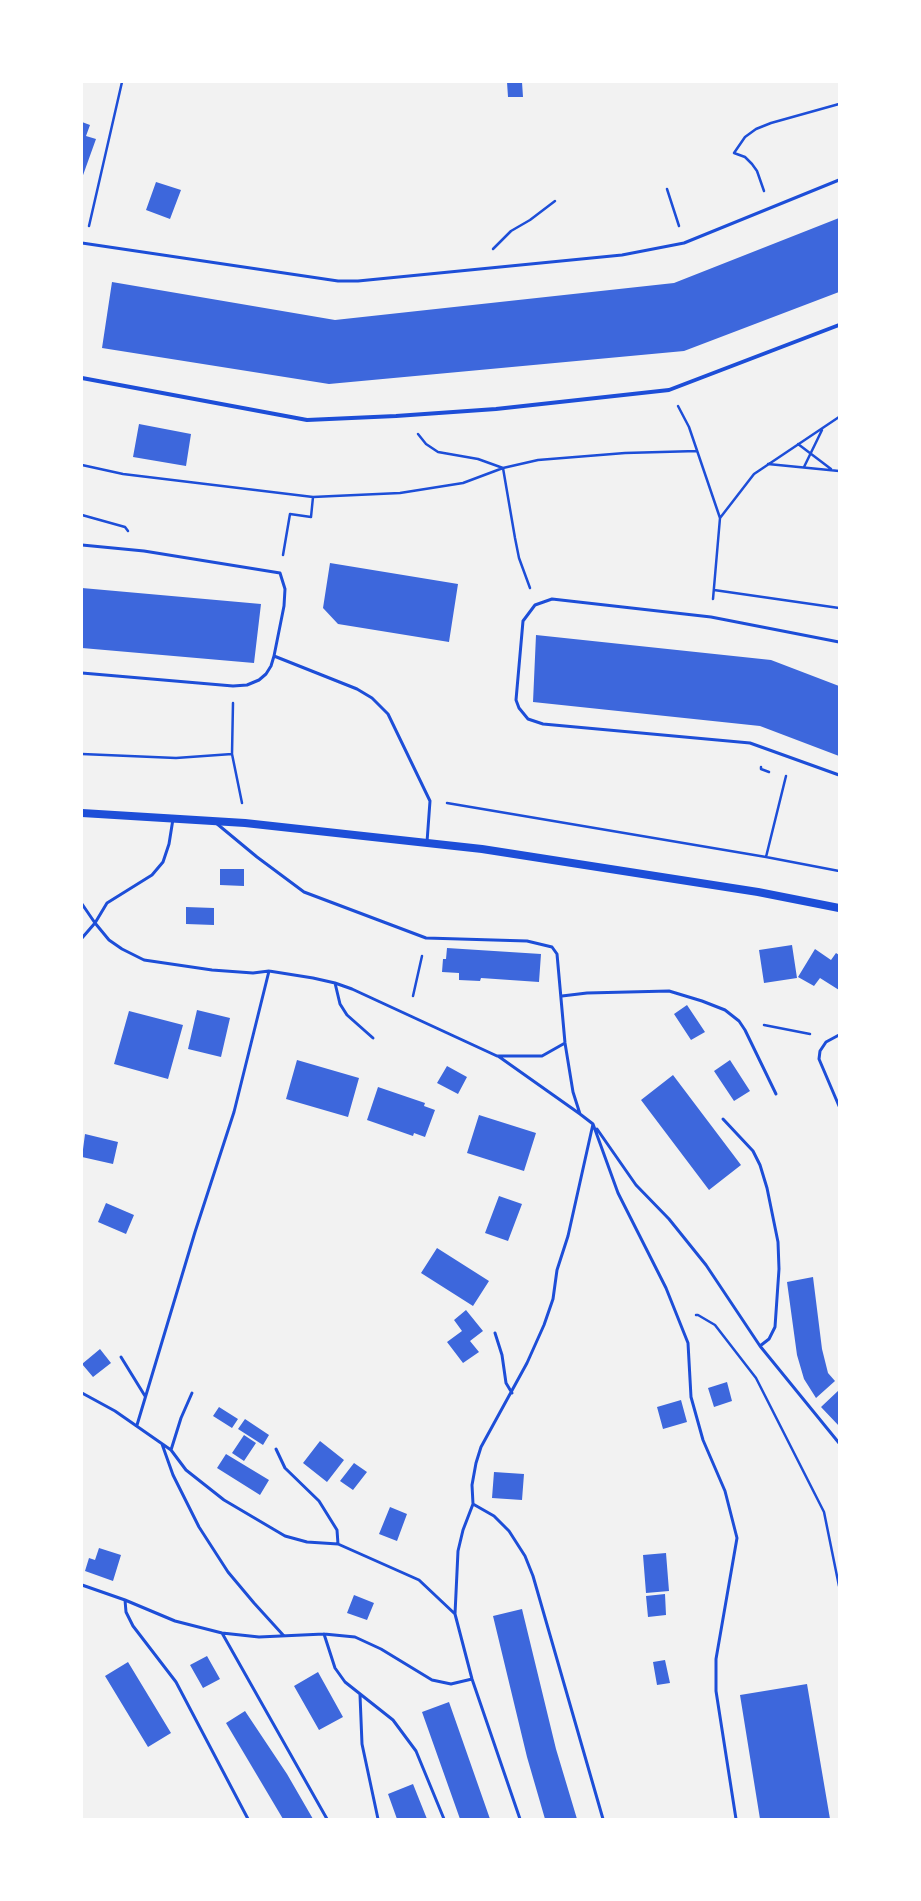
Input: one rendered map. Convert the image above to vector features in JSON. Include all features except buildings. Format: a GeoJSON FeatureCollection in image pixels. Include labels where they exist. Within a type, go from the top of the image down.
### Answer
{"type":"FeatureCollection","features":[{"type":"Feature","properties":{"kind":"main road"},"geometry":{"type":"LineString","coordinates":[[82,813],[213,820],[427,842],[482,849],[750,891],[839,908]]}},
{"type":"Feature","properties":{"kind":"street"},"geometry":{"type":"LineString","coordinates":[[82,378],[307,420],[496,409],[669,390],[839,325]]}},
{"type":"Feature","properties":{"kind":"lane"},"geometry":{"type":"LineString","coordinates":[[84,243],[338,281],[358,281],[622,255],[684,244],[839,180]]}},
{"type":"Feature","properties":{"kind":"lane"},"geometry":{"type":"LineString","coordinates":[[82,545],[144,551],[280,573],[285,589],[284,606],[274,656],[268,670],[259,680],[247,685],[233,686],[82,673]]}},
{"type":"Feature","properties":{"kind":"lane"},"geometry":{"type":"LineString","coordinates":[[839,642],[711,617],[552,599],[536,605],[523,621],[516,700],[519,708],[528,719],[543,724],[750,743],[839,775]]}},
{"type":"Feature","properties":{"kind":"lane"},"geometry":{"type":"LineString","coordinates":[[274,656],[357,689],[372,698],[388,714],[393,721],[430,800],[427,842]]}},
{"type":"Feature","properties":{"kind":"lane"},"geometry":{"type":"LineString","coordinates":[[82,938],[95,923],[107,903],[152,875],[163,862],[169,844],[174,818]]}},
{"type":"Feature","properties":{"kind":"lane"},"geometry":{"type":"LineString","coordinates":[[213,820],[257,858],[304,892],[426,938],[527,940],[552,947],[557,954],[562,996],[565,1044],[573,1092],[580,1114]]}},
{"type":"Feature","properties":{"kind":"lane"},"geometry":{"type":"LineString","coordinates":[[82,904],[109,940],[144,960],[212,970],[253,973],[269,971],[313,978],[352,989],[497,1056],[580,1114],[593,1124],[636,1185],[669,1220],[706,1265],[760,1346],[839,1443]]}},
{"type":"Feature","properties":{"kind":"lane"},"geometry":{"type":"LineString","coordinates":[[137,1425],[234,1112],[269,971]]}},
{"type":"Feature","properties":{"kind":"lane"},"geometry":{"type":"LineString","coordinates":[[335,983],[340,1004],[347,1016],[373,1038]]}},
{"type":"Feature","properties":{"kind":"lane"},"geometry":{"type":"LineString","coordinates":[[562,996],[587,993],[669,991],[725,1010],[739,1021],[746,1030],[776,1094]]}},
{"type":"Feature","properties":{"kind":"lane"},"geometry":{"type":"LineString","coordinates":[[839,1036],[826,1042],[820,1050],[819,1059],[839,1106]]}},
{"type":"Feature","properties":{"kind":"lane"},"geometry":{"type":"LineString","coordinates":[[497,1056],[542,1056],[565,1044]]}},
{"type":"Feature","properties":{"kind":"lane"},"geometry":{"type":"LineString","coordinates":[[723,1119],[753,1151],[760,1165],[767,1188],[778,1242],[779,1269],[775,1327],[769,1339],[760,1346]]}},
{"type":"Feature","properties":{"kind":"lane"},"geometry":{"type":"LineString","coordinates":[[593,1124],[618,1193],[679,1317],[688,1343],[691,1397],[701,1433],[725,1491],[736,1538],[716,1659],[716,1690],[736,1819]]}},
{"type":"Feature","properties":{"kind":"lane"},"geometry":{"type":"LineString","coordinates":[[520,1819],[472,1679],[455,1614],[458,1551],[463,1530],[473,1504],[472,1485],[480,1447],[512,1393],[544,1325],[553,1299],[557,1270],[568,1236],[593,1124]]}},
{"type":"Feature","properties":{"kind":"lane"},"geometry":{"type":"LineString","coordinates":[[495,1333],[502,1355],[506,1383],[512,1393]]}},
{"type":"Feature","properties":{"kind":"lane"},"geometry":{"type":"LineString","coordinates":[[121,1357],[145,1396]]}},
{"type":"Feature","properties":{"kind":"lane"},"geometry":{"type":"LineString","coordinates":[[82,1393],[137,1425],[171,1450],[186,1470],[224,1500],[285,1536],[307,1542],[338,1544],[419,1580],[455,1614]]}},
{"type":"Feature","properties":{"kind":"lane"},"geometry":{"type":"LineString","coordinates":[[171,1450],[181,1418],[192,1393]]}},
{"type":"Feature","properties":{"kind":"lane"},"geometry":{"type":"LineString","coordinates":[[162,1444],[173,1476],[200,1527],[224,1566],[254,1604],[284,1636]]}},
{"type":"Feature","properties":{"kind":"lane"},"geometry":{"type":"LineString","coordinates":[[276,1449],[285,1468],[319,1501],[337,1530],[338,1544]]}},
{"type":"Feature","properties":{"kind":"lane"},"geometry":{"type":"LineString","coordinates":[[473,1504],[494,1516],[509,1531],[525,1556],[533,1576],[603,1819]]}},
{"type":"Feature","properties":{"kind":"lane"},"geometry":{"type":"LineString","coordinates":[[82,1585],[125,1600],[175,1621],[222,1633],[259,1637],[324,1634],[355,1636],[432,1680],[452,1684],[472,1679]]}},
{"type":"Feature","properties":{"kind":"lane"},"geometry":{"type":"LineString","coordinates":[[125,1600],[126,1612],[133,1626],[176,1682],[248,1819]]}},
{"type":"Feature","properties":{"kind":"lane"},"geometry":{"type":"LineString","coordinates":[[222,1633],[327,1819]]}},
{"type":"Feature","properties":{"kind":"lane"},"geometry":{"type":"LineString","coordinates":[[324,1634],[335,1668],[345,1682],[393,1720],[416,1751],[444,1819]]}},
{"type":"Feature","properties":{"kind":"lane"},"geometry":{"type":"LineString","coordinates":[[360,1695],[362,1744],[378,1819]]}},
{"type":"Feature","properties":{"kind":"path"},"geometry":{"type":"LineString","coordinates":[[84,243],[122,82]]}},
{"type":"Feature","properties":{"kind":"path"},"geometry":{"type":"LineString","coordinates":[[771,208],[757,171],[745,157],[734,153],[745,137],[756,129],[771,123],[839,104]]}},
{"type":"Feature","properties":{"kind":"path"},"geometry":{"type":"LineString","coordinates":[[667,189],[684,244]]}},
{"type":"Feature","properties":{"kind":"path"},"geometry":{"type":"LineString","coordinates":[[482,268],[498,242],[511,231],[530,220],[555,201]]}},
{"type":"Feature","properties":{"kind":"path"},"geometry":{"type":"LineString","coordinates":[[410,415],[420,438],[438,452],[478,459],[503,468]]}},
{"type":"Feature","properties":{"kind":"path"},"geometry":{"type":"LineString","coordinates":[[720,518],[754,474],[839,417]]}},
{"type":"Feature","properties":{"kind":"path"},"geometry":{"type":"LineString","coordinates":[[689,427],[720,518],[714,590],[839,608]]}},
{"type":"Feature","properties":{"kind":"path"},"geometry":{"type":"LineString","coordinates":[[804,467],[822,428]]}},
{"type":"Feature","properties":{"kind":"path"},"geometry":{"type":"LineString","coordinates":[[798,444],[831,470]]}},
{"type":"Feature","properties":{"kind":"path"},"geometry":{"type":"LineString","coordinates":[[82,465],[123,474],[313,496],[400,493],[463,483],[503,468],[538,460],[569,456],[625,452],[697,451]]}},
{"type":"Feature","properties":{"kind":"path"},"geometry":{"type":"LineString","coordinates":[[768,464],[839,470]]}},
{"type":"Feature","properties":{"kind":"path"},"geometry":{"type":"LineString","coordinates":[[503,468],[519,558],[536,605]]}},
{"type":"Feature","properties":{"kind":"path"},"geometry":{"type":"LineString","coordinates":[[280,573],[290,514],[311,517],[313,496]]}},
{"type":"Feature","properties":{"kind":"path"},"geometry":{"type":"LineString","coordinates":[[233,686],[232,754],[245,823]]}},
{"type":"Feature","properties":{"kind":"path"},"geometry":{"type":"LineString","coordinates":[[82,754],[176,758],[232,754]]}},
{"type":"Feature","properties":{"kind":"path"},"geometry":{"type":"LineString","coordinates":[[761,769],[774,773]]}},
{"type":"Feature","properties":{"kind":"path"},"geometry":{"type":"LineString","coordinates":[[766,857],[786,776],[780,774]]}},
{"type":"Feature","properties":{"kind":"path"},"geometry":{"type":"LineString","coordinates":[[430,800],[766,857],[839,872]]}},
{"type":"Feature","properties":{"kind":"path"},"geometry":{"type":"LineString","coordinates":[[739,1021],[833,1038]]}},
{"type":"Feature","properties":{"kind":"path"},"geometry":{"type":"LineString","coordinates":[[679,1317],[698,1315],[715,1325],[756,1378],[824,1512],[839,1585]]}}]}
